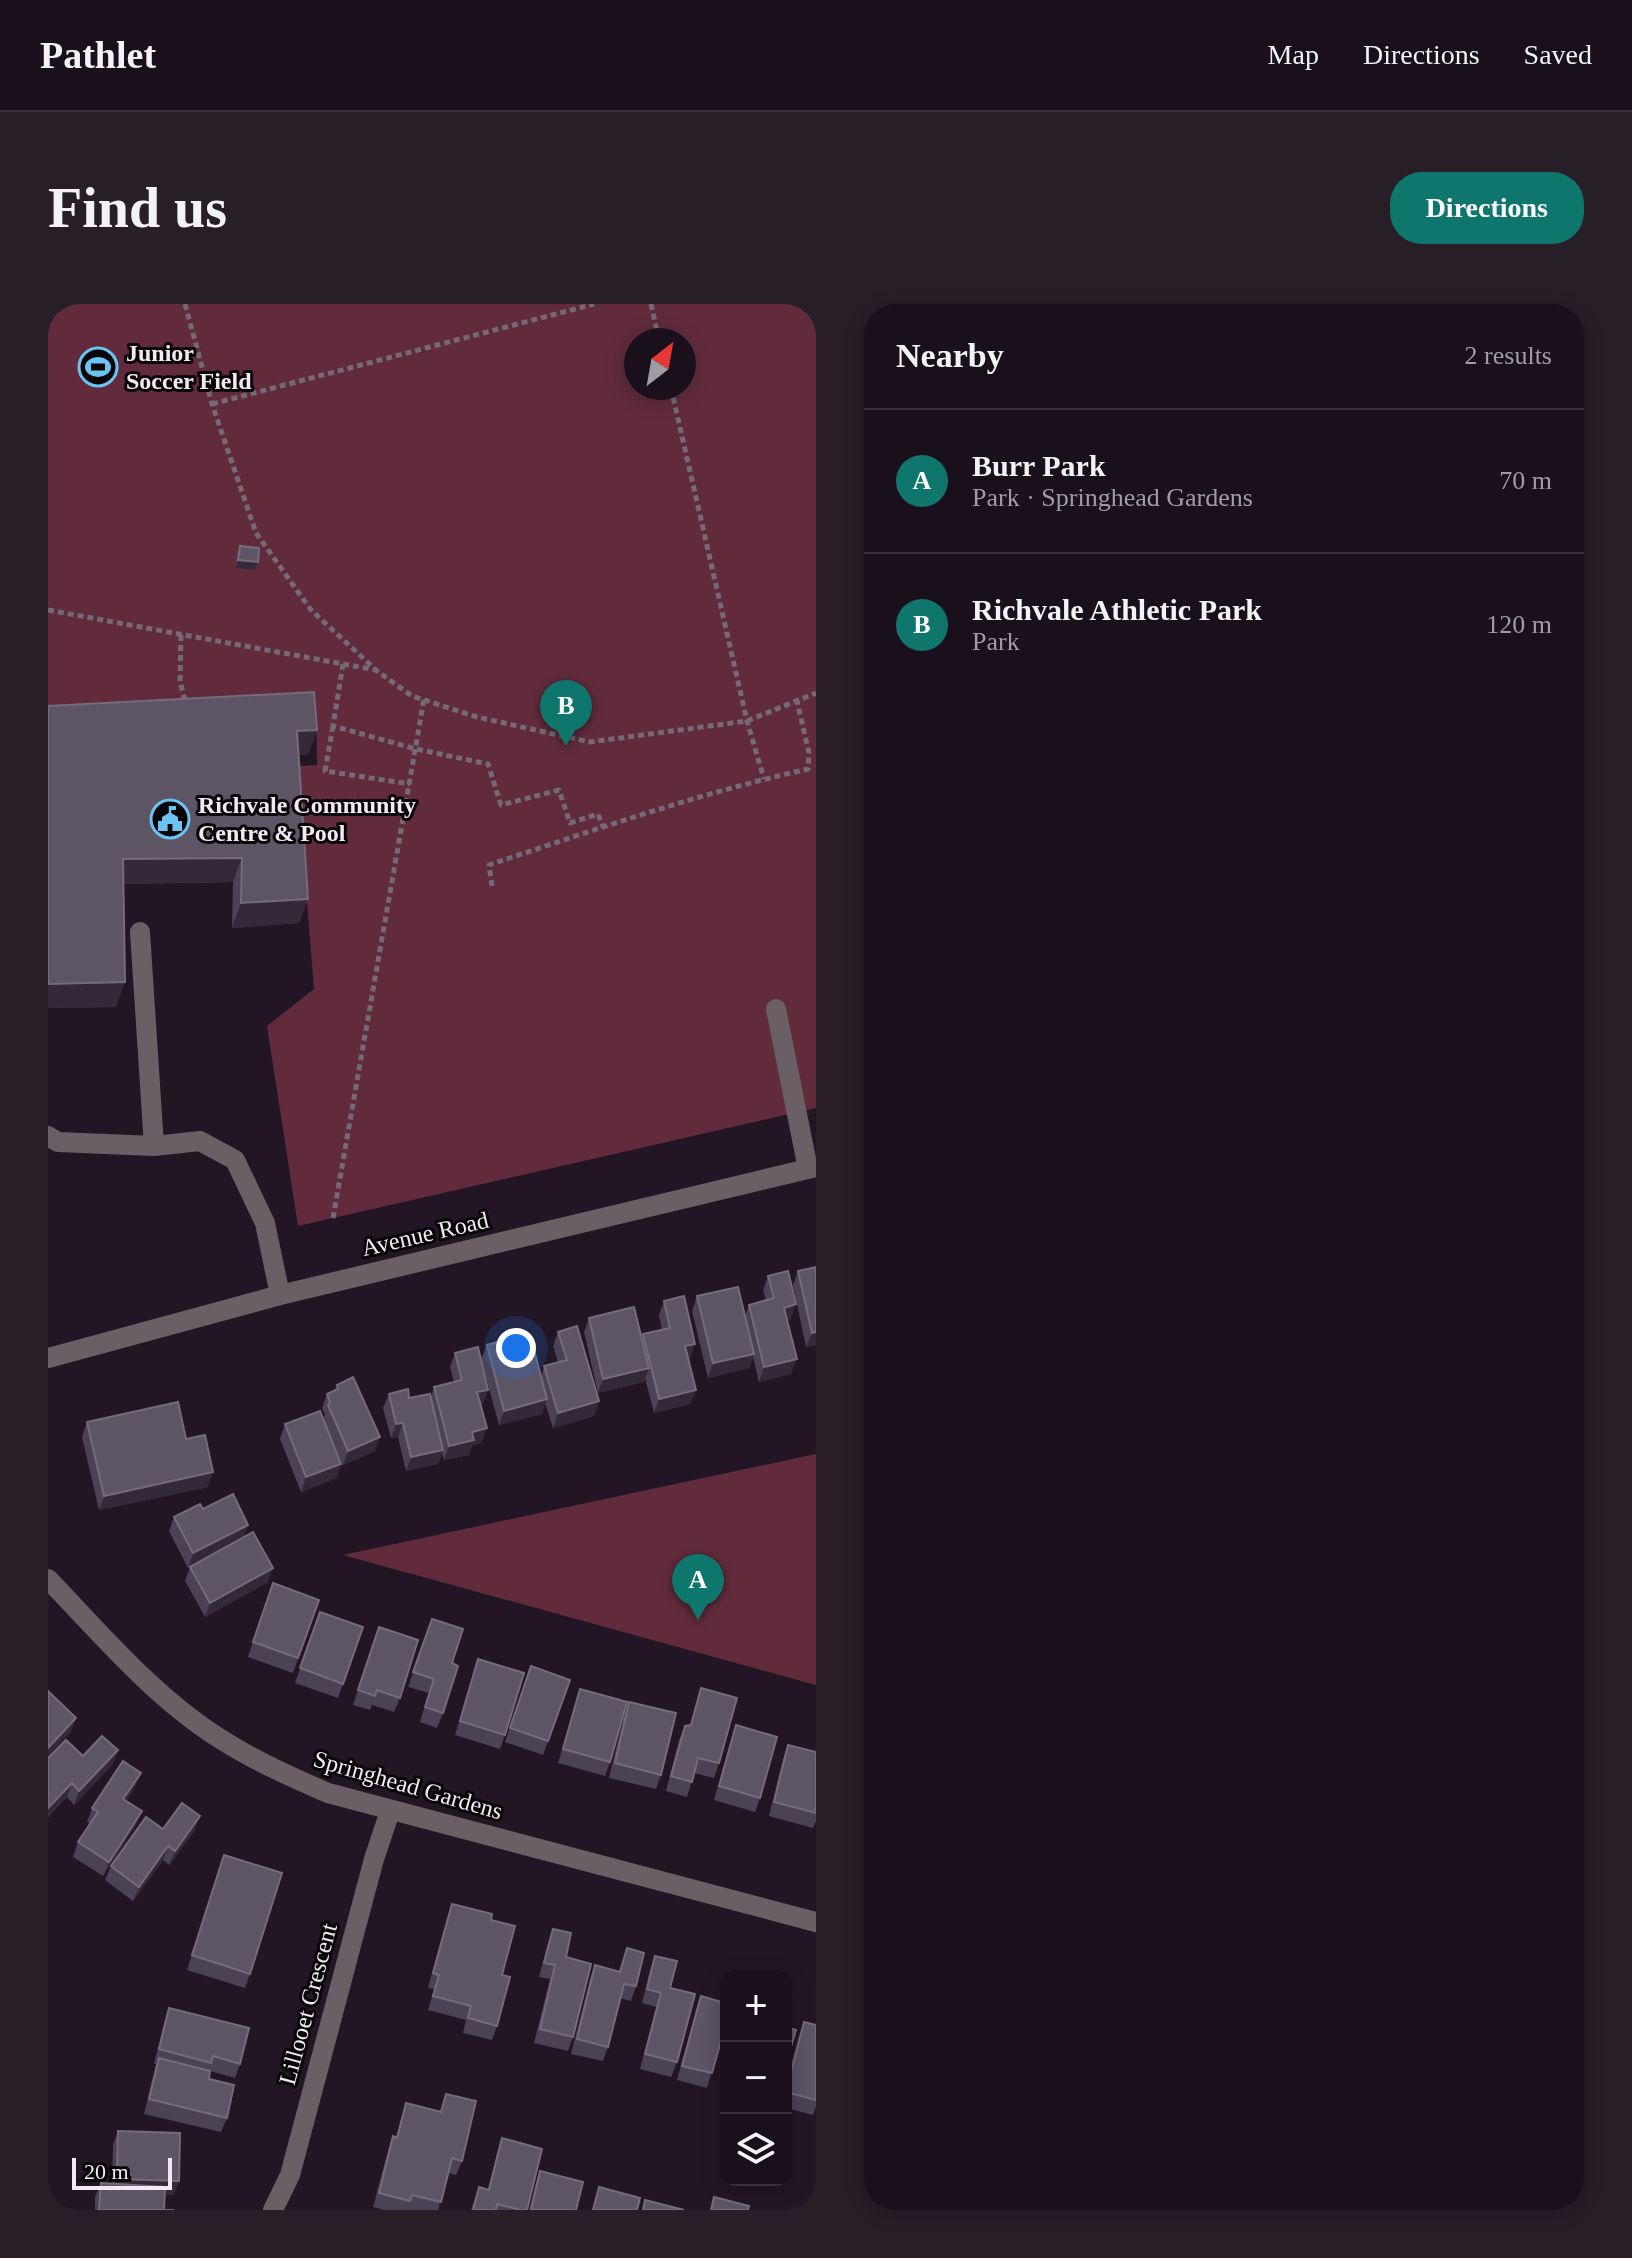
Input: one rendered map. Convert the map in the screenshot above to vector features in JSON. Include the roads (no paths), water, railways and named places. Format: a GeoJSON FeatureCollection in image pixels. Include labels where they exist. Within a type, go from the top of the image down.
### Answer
{"type":"FeatureCollection","features":[{"type":"Feature","properties":{"kind":"street"},"geometry":{"type":"LineString","coordinates":[[140,932],[154,1146]]}},
{"type":"Feature","properties":{"kind":"street"},"geometry":{"type":"LineString","coordinates":[[776,1009],[794,1108],[812,1168]]}},
{"type":"Feature","properties":{"kind":"street"},"geometry":{"type":"LineString","coordinates":[[48,1136],[58,1142],[154,1146],[200,1141],[235,1160],[265,1223],[280,1295]]}},
{"type":"Feature","properties":{"kind":"street","name":"Avenue Road"},"geometry":{"type":"LineString","coordinates":[[48,1358],[280,1295],[812,1168]]}},
{"type":"Feature","properties":{"kind":"street","name":"Springhead Gardens"},"geometry":{"type":"LineString","coordinates":[[48,1579],[167,1698],[216,1737],[264,1764],[328,1793],[816,1922]]}},
{"type":"Feature","properties":{"kind":"street","name":"Lillooet Crescent"},"geometry":{"type":"LineString","coordinates":[[273,2210],[290,2175],[390,1811]]}},
{"type":"Feature","properties":{"kind":"place","name":"Junior Soccer Field"},"geometry":{"type":"Point","coordinates":[98,367]}},
{"type":"Feature","properties":{"kind":"place","name":"Richvale Athletic Park"},"geometry":{"type":"Point","coordinates":[566,746]}},
{"type":"Feature","properties":{"kind":"place","name":"Richvale Community Centre & Pool"},"geometry":{"type":"Point","coordinates":[170,819]}},
{"type":"Feature","properties":{"kind":"place","name":"Burr Park"},"geometry":{"type":"Point","coordinates":[698,1620]}}]}
